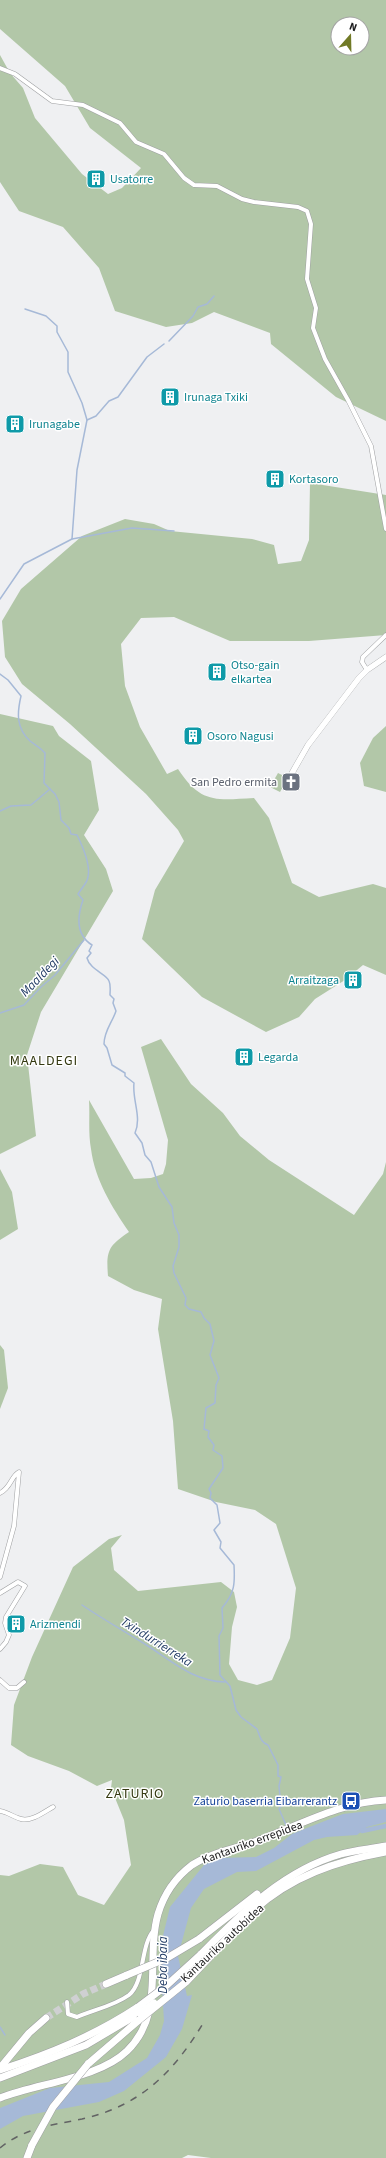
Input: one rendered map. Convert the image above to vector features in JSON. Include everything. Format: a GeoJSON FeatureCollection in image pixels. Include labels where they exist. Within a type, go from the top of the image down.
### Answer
{"type":"FeatureCollection","features":[{"type":"Feature","properties":{"kind":"highway","name":"Kantauriko errepidea"},"geometry":{"type":"LineString","coordinates":[[0,2098],[18,2091],[94,2071],[126,2052],[144,2028],[150,2010],[154,1980],[155,1929],[163,1900],[170,1887],[192,1866],[203,1859],[295,1827],[350,1805],[363,1801],[386,1800]]}},
{"type":"Feature","properties":{"kind":"highway"},"geometry":{"type":"LineString","coordinates":[[106,1984],[167,1958],[199,1939],[264,1889],[279,1880],[340,1854],[386,1846]]}},
{"type":"Feature","properties":{"kind":"highway","name":"Kantauriko autobidea"},"geometry":{"type":"LineString","coordinates":[[0,2078],[86,2045],[139,2013],[205,1962],[254,1910],[285,1888],[326,1867],[386,1852]]}},
{"type":"Feature","properties":{"kind":"highway"},"geometry":{"type":"LineString","coordinates":[[27,2158],[32,2145],[53,2107],[88,2064],[166,1986],[257,1900],[271,1888],[302,1871]]}},
{"type":"Feature","properties":{"kind":"highway","name":"Kantauriko autobidea"},"geometry":{"type":"LineString","coordinates":[[0,2069],[61,2049],[139,2013]]}},
{"type":"Feature","properties":{"kind":"highway"},"geometry":{"type":"LineString","coordinates":[[0,2069],[29,2033],[46,2018]]}},
{"type":"Feature","properties":{"kind":"street"},"geometry":{"type":"LineString","coordinates":[[0,68],[15,74],[52,101],[83,105],[120,123],[136,142],[164,154],[184,178],[194,185],[217,186],[254,202],[298,207],[307,211],[311,224],[307,279],[316,308],[313,328],[325,359],[371,446],[386,529]]}},
{"type":"Feature","properties":{"kind":"street"},"geometry":{"type":"LineString","coordinates":[[367,670],[362,662],[363,657],[386,635]]}},
{"type":"Feature","properties":{"kind":"street"},"geometry":{"type":"LineString","coordinates":[[292,773],[308,745],[367,670],[386,657]]}},
{"type":"Feature","properties":{"kind":"street"},"geometry":{"type":"LineString","coordinates":[[0,1493],[9,1488],[15,1474],[19,1472],[14,1526],[0,1577]]}},
{"type":"Feature","properties":{"kind":"street"},"geometry":{"type":"LineString","coordinates":[[0,1593],[18,1582],[25,1586],[6,1617],[5,1623],[9,1635],[6,1642],[0,1649]]}},
{"type":"Feature","properties":{"kind":"street"},"geometry":{"type":"LineString","coordinates":[[0,1680],[9,1688],[17,1688],[24,1682]]}},
{"type":"Feature","properties":{"kind":"street"},"geometry":{"type":"LineString","coordinates":[[0,1811],[9,1813],[21,1819],[27,1819],[53,1807]]}},
{"type":"Feature","properties":{"kind":"street"},"geometry":{"type":"LineString","coordinates":[[67,2002],[68,2014],[77,2017],[130,1994],[138,1979],[149,1936],[155,1929]]}},
{"type":"Feature","properties":{"kind":"green space"},"geometry":{"type":"Polygon","coordinates":[[[0,0],[386,0],[386,421],[336,397],[271,344],[270,333],[214,312],[192,323],[166,327],[115,311],[99,268],[63,227],[19,211],[0,182],[0,55],[10,73],[23,88],[35,118],[82,174],[108,194],[122,188],[141,168],[90,128],[65,86],[0,29],[0,0]]]}},
{"type":"Feature","properties":{"kind":"green space"},"geometry":{"type":"Polygon","coordinates":[[[310,483],[386,495],[386,635],[309,641],[230,641],[174,617],[141,618],[121,644],[125,686],[140,727],[167,774],[178,769],[194,789],[210,797],[219,799],[254,798],[269,818],[292,883],[319,897],[373,884],[386,888],[386,975],[363,965],[345,980],[315,999],[299,1017],[266,1032],[202,997],[142,939],[155,890],[184,841],[178,830],[146,794],[70,724],[22,684],[5,657],[2,621],[21,589],[82,536],[125,519],[154,524],[170,531],[252,539],[274,545],[278,564],[301,561],[309,540],[310,483]]]}},
{"type":"Feature","properties":{"kind":"green space"},"geometry":{"type":"Polygon","coordinates":[[[0,714],[53,726],[59,736],[91,761],[99,810],[84,835],[106,869],[113,891],[41,1012],[27,1055],[36,1136],[0,1154],[0,714]]]}},
{"type":"Feature","properties":{"kind":"green space"},"geometry":{"type":"Polygon","coordinates":[[[386,726],[386,792],[364,786],[360,763],[373,738],[386,726]]]}},
{"type":"Feature","properties":{"kind":"green space"},"geometry":{"type":"Polygon","coordinates":[[[278,773],[288,778],[280,792],[270,787],[278,773]]]}},
{"type":"Feature","properties":{"kind":"green space"},"geometry":{"type":"Polygon","coordinates":[[[161,1039],[191,1084],[223,1113],[240,1136],[269,1160],[354,1215],[383,1174],[386,1162],[386,2158],[211,2158],[188,2155],[182,2158],[0,2158],[0,1875],[9,1876],[40,1864],[63,1867],[78,1895],[104,1905],[131,1865],[124,1820],[111,1788],[112,1780],[97,1786],[69,1771],[28,1756],[11,1745],[14,1705],[32,1657],[73,1567],[109,1539],[122,1535],[111,1548],[114,1570],[138,1591],[221,1582],[234,1592],[237,1607],[232,1627],[229,1664],[238,1680],[257,1685],[272,1680],[290,1638],[296,1588],[276,1524],[255,1510],[216,1502],[178,1489],[173,1421],[158,1329],[162,1299],[134,1290],[108,1276],[107,1261],[110,1250],[117,1241],[129,1232],[105,1193],[96,1172],[90,1143],[89,1100],[134,1179],[151,1178],[163,1174],[166,1164],[168,1140],[141,1047],[161,1039]]]}},
{"type":"Feature","properties":{"kind":"green space"},"geometry":{"type":"Polygon","coordinates":[[[0,1169],[12,1192],[18,1229],[0,1240],[0,1169]]]}},
{"type":"Feature","properties":{"kind":"green space"},"geometry":{"type":"Polygon","coordinates":[[[0,1345],[4,1350],[8,1388],[0,1409],[0,1345]]]}},
{"type":"Feature","properties":{"kind":"water","name":"Deba ibaia"},"geometry":{"type":"Polygon","coordinates":[[[386,1809],[386,1822],[367,1827],[357,1835],[327,1837],[314,1840],[256,1871],[237,1872],[204,1889],[191,1908],[178,1956],[187,1996],[192,1995],[182,2029],[166,2057],[124,2091],[99,2102],[23,2116],[0,2129],[0,2108],[50,2088],[109,2082],[147,2058],[160,2035],[164,2021],[161,1944],[170,1907],[204,1865],[219,1858],[256,1857],[274,1848],[292,1834],[343,1814],[386,1809]]]}},
{"type":"Feature","properties":{"kind":"waterway"},"geometry":{"type":"LineString","coordinates":[[169,341],[193,316],[198,307],[207,304],[214,296]]}},
{"type":"Feature","properties":{"kind":"waterway"},"geometry":{"type":"LineString","coordinates":[[25,309],[46,316],[57,326],[57,332],[68,352],[68,372],[82,403],[87,420]]}},
{"type":"Feature","properties":{"kind":"waterway"},"geometry":{"type":"LineString","coordinates":[[0,599],[24,564],[72,539],[77,470],[87,420],[96,416],[109,401],[118,397],[147,357],[164,344]]}},
{"type":"Feature","properties":{"kind":"waterway"},"geometry":{"type":"LineString","coordinates":[[72,539],[132,528],[174,531]]}},
{"type":"Feature","properties":{"kind":"waterway"},"geometry":{"type":"LineString","coordinates":[[0,674],[8,680],[21,696],[18,714],[22,731],[30,741],[45,753],[44,783],[55,794],[59,802],[61,820],[69,828],[71,834],[77,835],[85,853],[88,873],[85,884],[78,894],[83,900],[79,925],[83,936],[92,945],[89,951],[91,953],[87,958],[91,966],[108,978],[110,984],[110,995],[114,999],[113,1003],[116,1011],[104,1039],[104,1044],[107,1048],[112,1065],[125,1073],[125,1076],[134,1083],[134,1096],[138,1121],[135,1133],[142,1143],[145,1155],[151,1162],[159,1187],[172,1207],[174,1223],[179,1235],[179,1247],[173,1266],[174,1273],[186,1298],[185,1305],[189,1309],[201,1312],[210,1324],[214,1341],[210,1355],[219,1378],[216,1385],[215,1403],[206,1408],[204,1429],[209,1431],[208,1437],[214,1445],[213,1450],[222,1456],[223,1468],[209,1489],[211,1493],[210,1498],[217,1505],[220,1523],[214,1530],[221,1542],[220,1548],[234,1565],[234,1583],[232,1593],[222,1608],[223,1628],[219,1636],[220,1675],[230,1686],[236,1710],[241,1717],[257,1729],[263,1742],[268,1745],[278,1765],[278,1776],[281,1777],[279,1786],[281,1806],[279,1809],[286,1825]]}},
{"type":"Feature","properties":{"kind":"waterway"},"geometry":{"type":"LineString","coordinates":[[0,811],[11,806],[31,805],[50,789]]}},
{"type":"Feature","properties":{"kind":"waterway","name":"Maaldegi"},"geometry":{"type":"LineString","coordinates":[[0,1013],[24,1005],[55,975],[84,940]]}},
{"type":"Feature","properties":{"kind":"waterway","name":"Txindurrierreka"},"geometry":{"type":"LineString","coordinates":[[82,1605],[184,1670],[203,1678],[225,1682]]}},
{"type":"Feature","properties":{"kind":"waterway"},"geometry":{"type":"LineString","coordinates":[[362,1831],[386,1826]]}},
{"type":"Feature","properties":{"kind":"waterway"},"geometry":{"type":"LineString","coordinates":[[0,2027],[5,2035]]}},
{"type":"Feature","properties":{"kind":"tunnel"},"geometry":{"type":"LineString","coordinates":[[46,2018],[83,1994],[106,1984]]}},
{"type":"Feature","properties":{"kind":"railway"},"geometry":{"type":"LineString","coordinates":[[0,2148],[9,2141],[39,2128],[103,2113],[122,2105],[139,2095],[154,2084],[168,2070],[194,2038],[205,2020]]}},
{"type":"Feature","properties":{"kind":"place","name":"Usatorre"},"geometry":{"type":"Point","coordinates":[96,179]}},
{"type":"Feature","properties":{"kind":"place","name":"Irunaga Txiki"},"geometry":{"type":"Point","coordinates":[170,397]}},
{"type":"Feature","properties":{"kind":"place","name":"Irunagabe"},"geometry":{"type":"Point","coordinates":[15,424]}},
{"type":"Feature","properties":{"kind":"place","name":"Kortasoro"},"geometry":{"type":"Point","coordinates":[275,479]}},
{"type":"Feature","properties":{"kind":"place","name":"Otso-gain elkartea"},"geometry":{"type":"Point","coordinates":[217,672]}},
{"type":"Feature","properties":{"kind":"place","name":"Osoro Nagusi"},"geometry":{"type":"Point","coordinates":[193,736]}},
{"type":"Feature","properties":{"kind":"place","name":"San Pedro ermita"},"geometry":{"type":"Point","coordinates":[291,782]}},
{"type":"Feature","properties":{"kind":"place","name":"Arraitzaga"},"geometry":{"type":"Point","coordinates":[353,980]}},
{"type":"Feature","properties":{"kind":"place","name":"Legarda"},"geometry":{"type":"Point","coordinates":[244,1057]}},
{"type":"Feature","properties":{"kind":"place","name":"Arizmendi"},"geometry":{"type":"Point","coordinates":[16,1624]}},
{"type":"Feature","properties":{"kind":"place","name":"Zaturio baserria Eibarrerantz"},"geometry":{"type":"Point","coordinates":[351,1801]}},
{"type":"Feature","properties":{"kind":"district","name":"MAALDEGI"},"geometry":{"type":"Point","coordinates":[44,1060]}},
{"type":"Feature","properties":{"kind":"district","name":"ZATURIO"},"geometry":{"type":"Point","coordinates":[135,1793]}}]}
